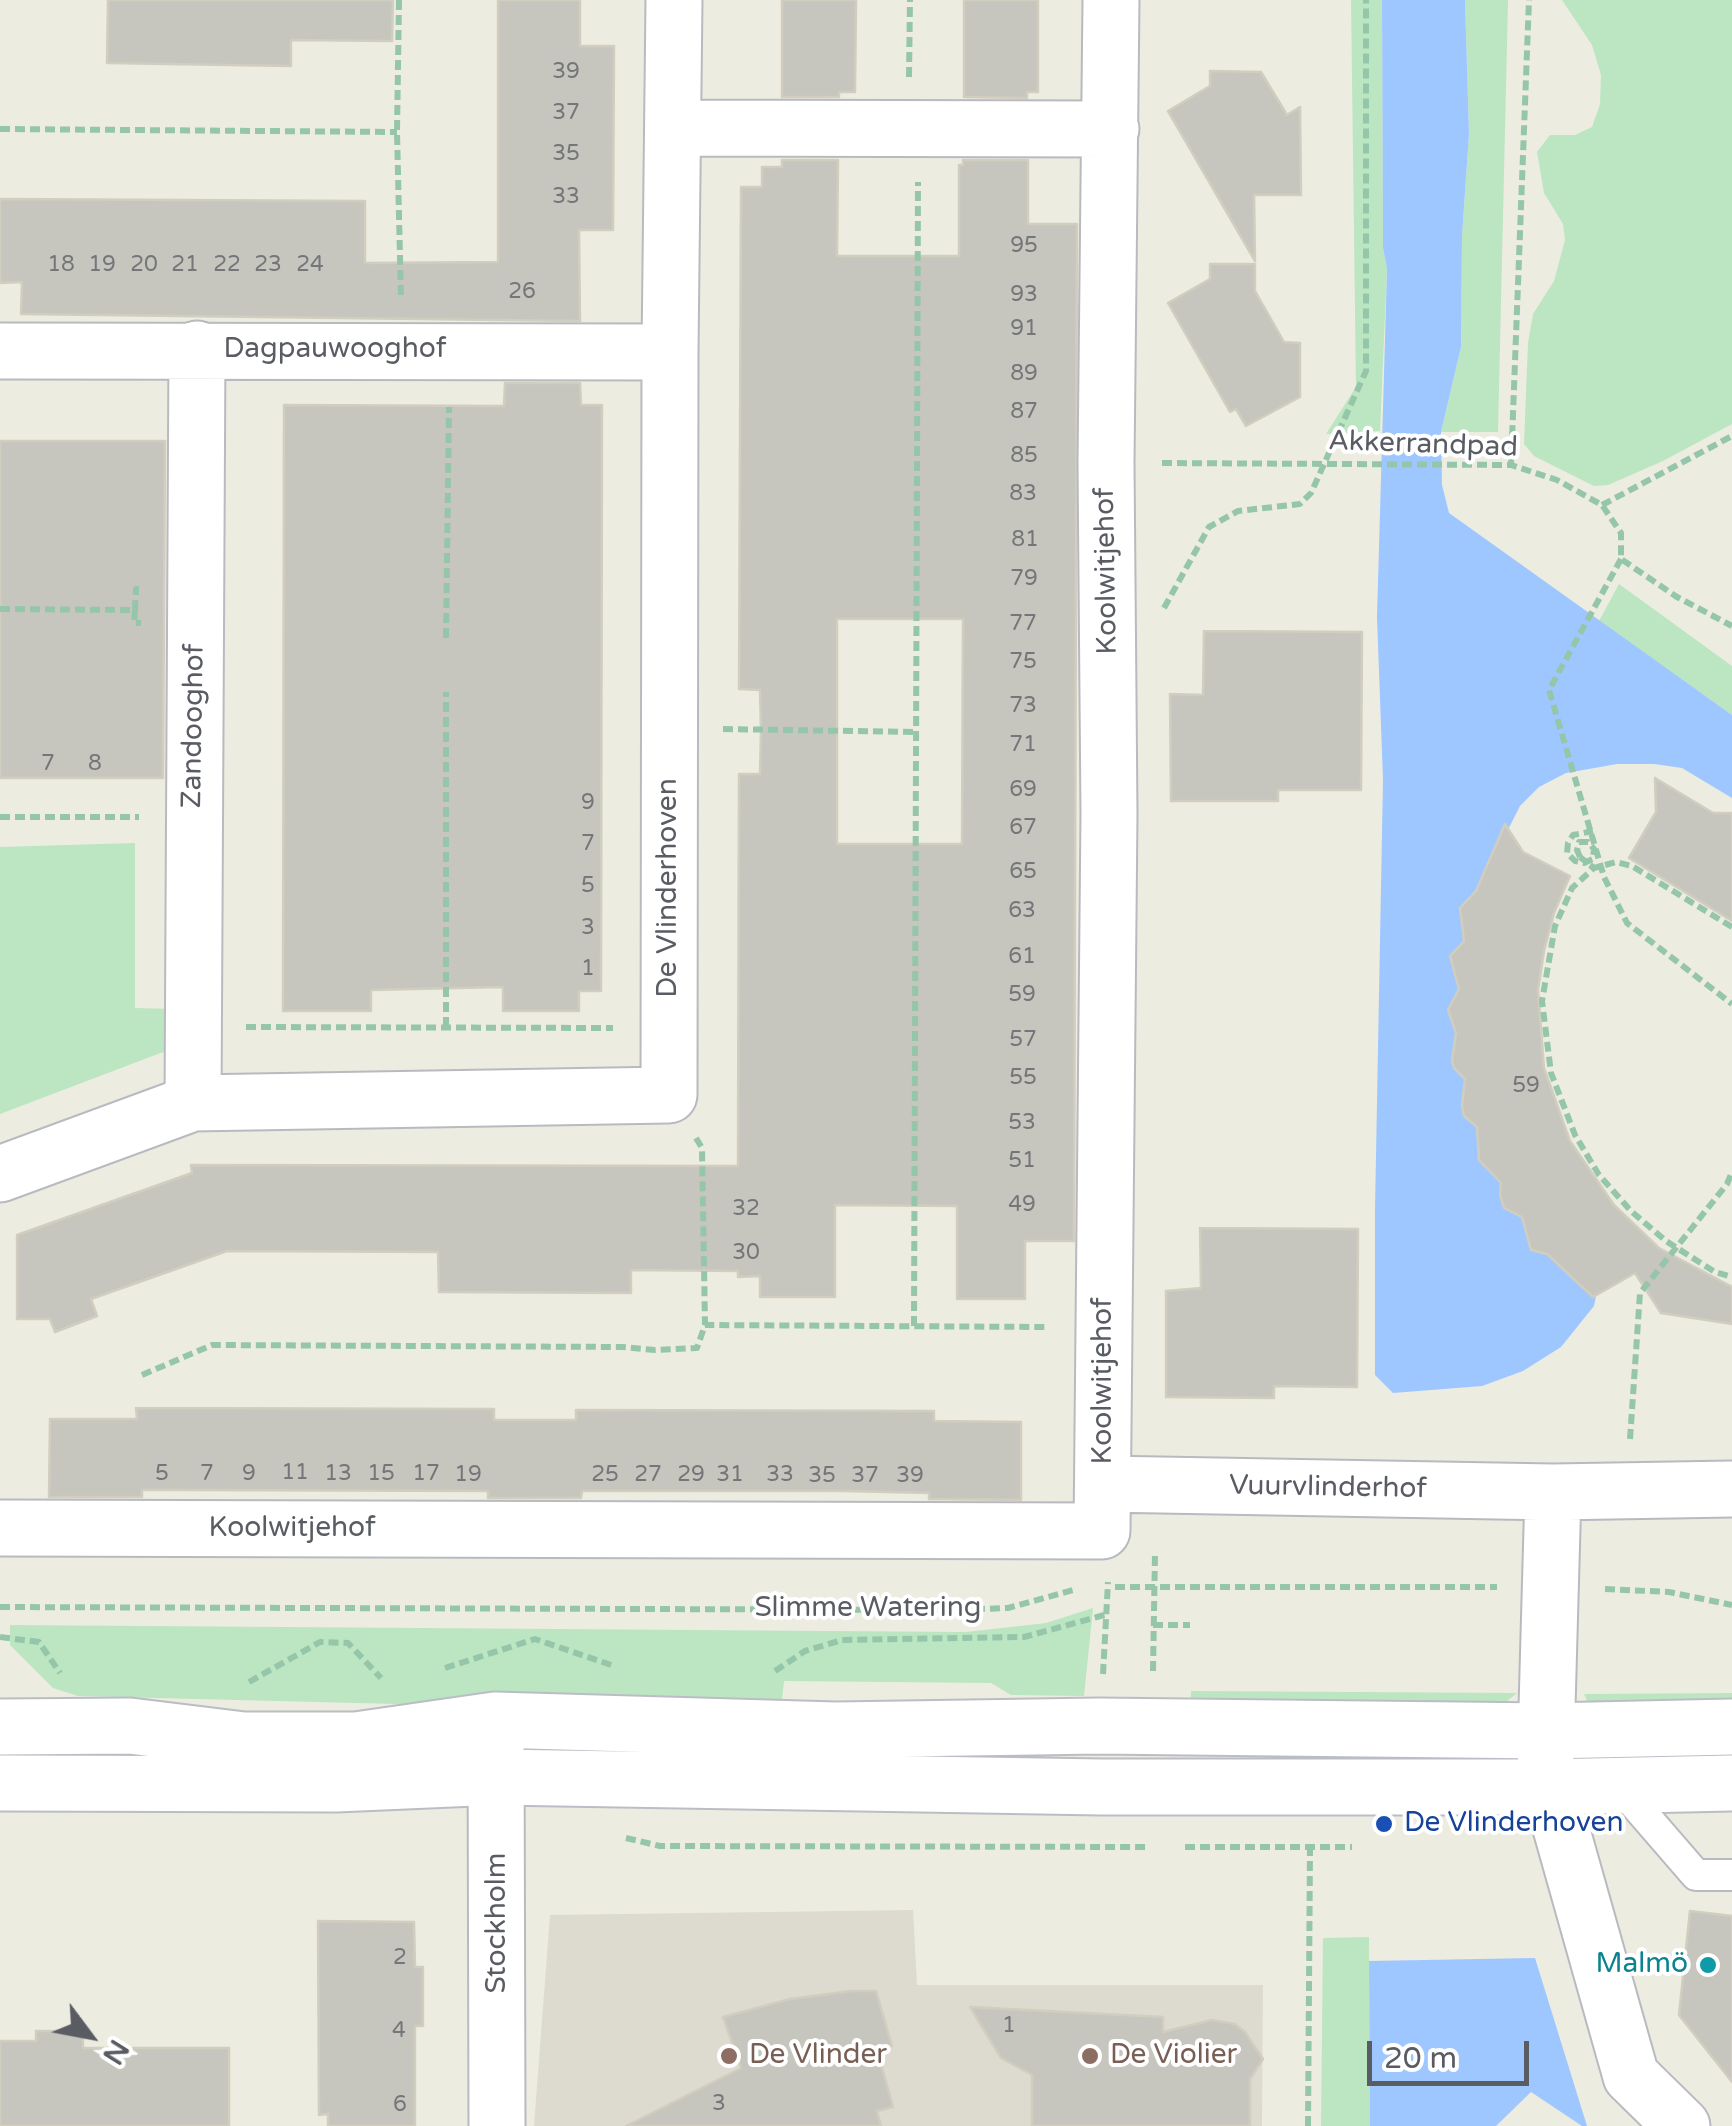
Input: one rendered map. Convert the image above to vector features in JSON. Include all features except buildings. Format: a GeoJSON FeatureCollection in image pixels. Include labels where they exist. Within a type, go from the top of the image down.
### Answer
{"type":"FeatureCollection","features":[{"type":"Feature","properties":{"kind":"street","name":"De Vlinderhoven"},"geometry":{"type":"LineString","coordinates":[[669,1095],[674,0]]}},
{"type":"Feature","properties":{"kind":"street","name":"Koolwitjehof"},"geometry":{"type":"LineString","coordinates":[[0,1528],[1102,1531],[1129,1484],[1104,1328],[1110,814],[1106,463],[1112,0]]}},
{"type":"Feature","properties":{"kind":"street"},"geometry":{"type":"LineString","coordinates":[[673,128],[1111,129]]}},
{"type":"Feature","properties":{"kind":"street","name":"Zandooghof"},"geometry":{"type":"LineString","coordinates":[[194,1104],[197,350]]}},
{"type":"Feature","properties":{"kind":"street","name":"Dagpauwooghof"},"geometry":{"type":"LineString","coordinates":[[0,351],[670,352]]}},
{"type":"Feature","properties":{"kind":"street"},"geometry":{"type":"LineString","coordinates":[[0,1174],[194,1104],[669,1095]]}},
{"type":"Feature","properties":{"kind":"street","name":"Vuurvlinderhof"},"geometry":{"type":"LineString","coordinates":[[1129,1484],[1553,1492],[1732,1489]]}},
{"type":"Feature","properties":{"kind":"street"},"geometry":{"type":"LineString","coordinates":[[1553,1492],[1547,1731],[1553,1808],[1631,2076],[1682,2126]]}},
{"type":"Feature","properties":{"kind":"street"},"geometry":{"type":"LineString","coordinates":[[0,1727],[130,1726],[244,1740],[356,1740],[495,1720],[836,1730],[1547,1731],[1732,1727]]}},
{"type":"Feature","properties":{"kind":"street","name":"Stockholm"},"geometry":{"type":"LineString","coordinates":[[495,1720],[497,2126]]}},
{"type":"Feature","properties":{"kind":"street"},"geometry":{"type":"LineString","coordinates":[[0,1783],[336,1784],[498,1777],[1150,1786],[1553,1808],[1619,1786],[1732,1783]]}},
{"type":"Feature","properties":{"kind":"lane"},"geometry":{"type":"LineString","coordinates":[[1619,1786],[1696,1875],[1732,1876]]}},
{"type":"Feature","properties":{"kind":"path"},"geometry":{"type":"LineString","coordinates":[[399,0],[398,132],[426,351],[446,638]]}},
{"type":"Feature","properties":{"kind":"path"},"geometry":{"type":"LineString","coordinates":[[910,0],[908,128],[918,150],[914,1326]]}},
{"type":"Feature","properties":{"kind":"path"},"geometry":{"type":"LineString","coordinates":[[1161,614],[1209,527],[1238,511],[1300,504],[1311,493],[1366,372],[1366,0]]}},
{"type":"Feature","properties":{"kind":"path"},"geometry":{"type":"LineString","coordinates":[[1511,465],[1529,0]]}},
{"type":"Feature","properties":{"kind":"path"},"geometry":{"type":"LineString","coordinates":[[0,129],[398,132]]}},
{"type":"Feature","properties":{"kind":"path"},"geometry":{"type":"LineString","coordinates":[[1732,436],[1602,505],[1621,533],[1621,559],[1549,690],[1604,877],[1627,923],[1732,1004]]}},
{"type":"Feature","properties":{"kind":"path","name":"Akkerrandpad"},"geometry":{"type":"LineString","coordinates":[[1106,463],[1511,465],[1557,480],[1602,505]]}},
{"type":"Feature","properties":{"kind":"path"},"geometry":{"type":"LineString","coordinates":[[1621,559],[1677,598],[1732,626]]}},
{"type":"Feature","properties":{"kind":"path"},"geometry":{"type":"LineString","coordinates":[[0,609],[134,610],[134,623],[195,626]]}},
{"type":"Feature","properties":{"kind":"path"},"geometry":{"type":"LineString","coordinates":[[446,692],[446,1027]]}},
{"type":"Feature","properties":{"kind":"path"},"geometry":{"type":"LineString","coordinates":[[669,728],[916,732]]}},
{"type":"Feature","properties":{"kind":"path"},"geometry":{"type":"LineString","coordinates":[[0,817],[194,816]]}},
{"type":"Feature","properties":{"kind":"path"},"geometry":{"type":"LineString","coordinates":[[1592,827],[1573,835],[1567,853],[1584,864],[1593,859],[1594,849],[1588,842],[1579,842],[1576,850],[1580,857],[1592,866]]}},
{"type":"Feature","properties":{"kind":"path"},"geometry":{"type":"LineString","coordinates":[[1732,928],[1632,866],[1616,862],[1592,866],[1572,888],[1555,926],[1542,1001],[1551,1074],[1574,1135],[1598,1175],[1666,1242],[1715,1272],[1732,1277]]}},
{"type":"Feature","properties":{"kind":"path"},"geometry":{"type":"LineString","coordinates":[[194,1027],[669,1029]]}},
{"type":"Feature","properties":{"kind":"path"},"geometry":{"type":"LineString","coordinates":[[142,1375],[212,1345],[697,1348],[704,1325],[702,1148],[669,1095]]}},
{"type":"Feature","properties":{"kind":"path"},"geometry":{"type":"LineString","coordinates":[[1626,1490],[1640,1293],[1732,1172]]}},
{"type":"Feature","properties":{"kind":"path"},"geometry":{"type":"LineString","coordinates":[[704,1325],[1104,1328]]}},
{"type":"Feature","properties":{"kind":"path"},"geometry":{"type":"LineString","coordinates":[[1129,1484],[1154,1588],[1152,1728]]}},
{"type":"Feature","properties":{"kind":"path","name":"Slimme Watering"},"geometry":{"type":"LineString","coordinates":[[0,1607],[954,1610],[1008,1608],[1074,1590],[1552,1587],[1669,1592],[1732,1605]]}},
{"type":"Feature","properties":{"kind":"path"},"geometry":{"type":"LineString","coordinates":[[760,1681],[805,1651],[842,1640],[1024,1637],[1108,1614]]}},
{"type":"Feature","properties":{"kind":"path"},"geometry":{"type":"LineString","coordinates":[[1153,1625],[1190,1625]]}},
{"type":"Feature","properties":{"kind":"path"},"geometry":{"type":"LineString","coordinates":[[0,1637],[38,1642],[60,1672],[76,1683]]}},
{"type":"Feature","properties":{"kind":"path"},"geometry":{"type":"LineString","coordinates":[[429,1673],[535,1639],[626,1672]]}},
{"type":"Feature","properties":{"kind":"path"},"geometry":{"type":"LineString","coordinates":[[247,1684],[320,1642],[348,1643],[379,1678],[389,1680]]}},
{"type":"Feature","properties":{"kind":"path"},"geometry":{"type":"LineString","coordinates":[[1150,1786],[1150,1847]]}},
{"type":"Feature","properties":{"kind":"path"},"geometry":{"type":"LineString","coordinates":[[1308,2126],[1310,1848]]}},
{"type":"Feature","properties":{"kind":"shaded area","name":"De Vlinder"},"geometry":{"type":"Polygon","coordinates":[[[913,1910],[917,1985],[1263,1985],[1262,2126],[534,2126],[550,1915],[913,1910]]]}},
{"type":"Feature","properties":{"kind":"green space"},"geometry":{"type":"Polygon","coordinates":[[[1351,0],[1382,0],[1383,248],[1387,269],[1380,431],[1326,434],[1356,387],[1351,0]]]}},
{"type":"Feature","properties":{"kind":"green space"},"geometry":{"type":"Polygon","coordinates":[[[1465,0],[1508,0],[1498,432],[1441,432],[1461,347],[1462,236],[1469,134],[1465,0]]]}},
{"type":"Feature","properties":{"kind":"green space"},"geometry":{"type":"Polygon","coordinates":[[[1562,0],[1732,0],[1732,424],[1608,485],[1594,486],[1534,456],[1524,444],[1533,314],[1554,281],[1565,240],[1563,224],[1544,193],[1537,152],[1550,135],[1575,135],[1592,127],[1600,104],[1601,75],[1592,45],[1562,0]]]}},
{"type":"Feature","properties":{"kind":"green space"},"geometry":{"type":"Polygon","coordinates":[[[1619,584],[1732,666],[1732,715],[1599,621],[1619,584]]]}},
{"type":"Feature","properties":{"kind":"green space"},"geometry":{"type":"Polygon","coordinates":[[[135,843],[135,1008],[174,1009],[171,1049],[0,1114],[0,847],[135,843]]]}},
{"type":"Feature","properties":{"kind":"green space"},"geometry":{"type":"Polygon","coordinates":[[[1093,1608],[1084,1696],[1011,1695],[991,1683],[784,1681],[781,1709],[635,1710],[78,1696],[53,1688],[10,1645],[10,1625],[966,1632],[1046,1623],[1093,1608]]]}},
{"type":"Feature","properties":{"kind":"green space"},"geometry":{"type":"Polygon","coordinates":[[[1191,1691],[1517,1693],[1496,1710],[1190,1713],[1191,1691]]]}},
{"type":"Feature","properties":{"kind":"green space"},"geometry":{"type":"Polygon","coordinates":[[[1732,1693],[1732,1711],[1592,1711],[1584,1694],[1732,1693]]]}},
{"type":"Feature","properties":{"kind":"green space"},"geometry":{"type":"Polygon","coordinates":[[[1369,1937],[1370,2126],[1321,2126],[1323,1938],[1369,1937]]]}},
{"type":"Feature","properties":{"kind":"water"},"geometry":{"type":"Polygon","coordinates":[[[1382,0],[1465,0],[1469,134],[1462,236],[1461,347],[1441,432],[1442,485],[1449,513],[1732,715],[1732,798],[1682,768],[1617,764],[1566,773],[1539,787],[1520,806],[1483,879],[1549,1248],[1596,1296],[1594,1306],[1561,1347],[1523,1371],[1482,1386],[1393,1393],[1375,1375],[1383,780],[1377,617],[1387,269],[1383,248],[1382,0]]]}},
{"type":"Feature","properties":{"kind":"water"},"geometry":{"type":"Polygon","coordinates":[[[1535,1958],[1587,2126],[1531,2092],[1496,2126],[1370,2126],[1369,1961],[1535,1958]]]}},
{"type":"Feature","properties":{"kind":"place","name":"De Vlinderhoven"},"geometry":{"type":"Point","coordinates":[1384,1824]}},
{"type":"Feature","properties":{"kind":"place","name":"Malmö"},"geometry":{"type":"Point","coordinates":[1708,1965]}},
{"type":"Feature","properties":{"kind":"place","name":"De Vlinder"},"geometry":{"type":"Point","coordinates":[729,2056]}},
{"type":"Feature","properties":{"kind":"place","name":"De Violier"},"geometry":{"type":"Point","coordinates":[1090,2056]}}]}
